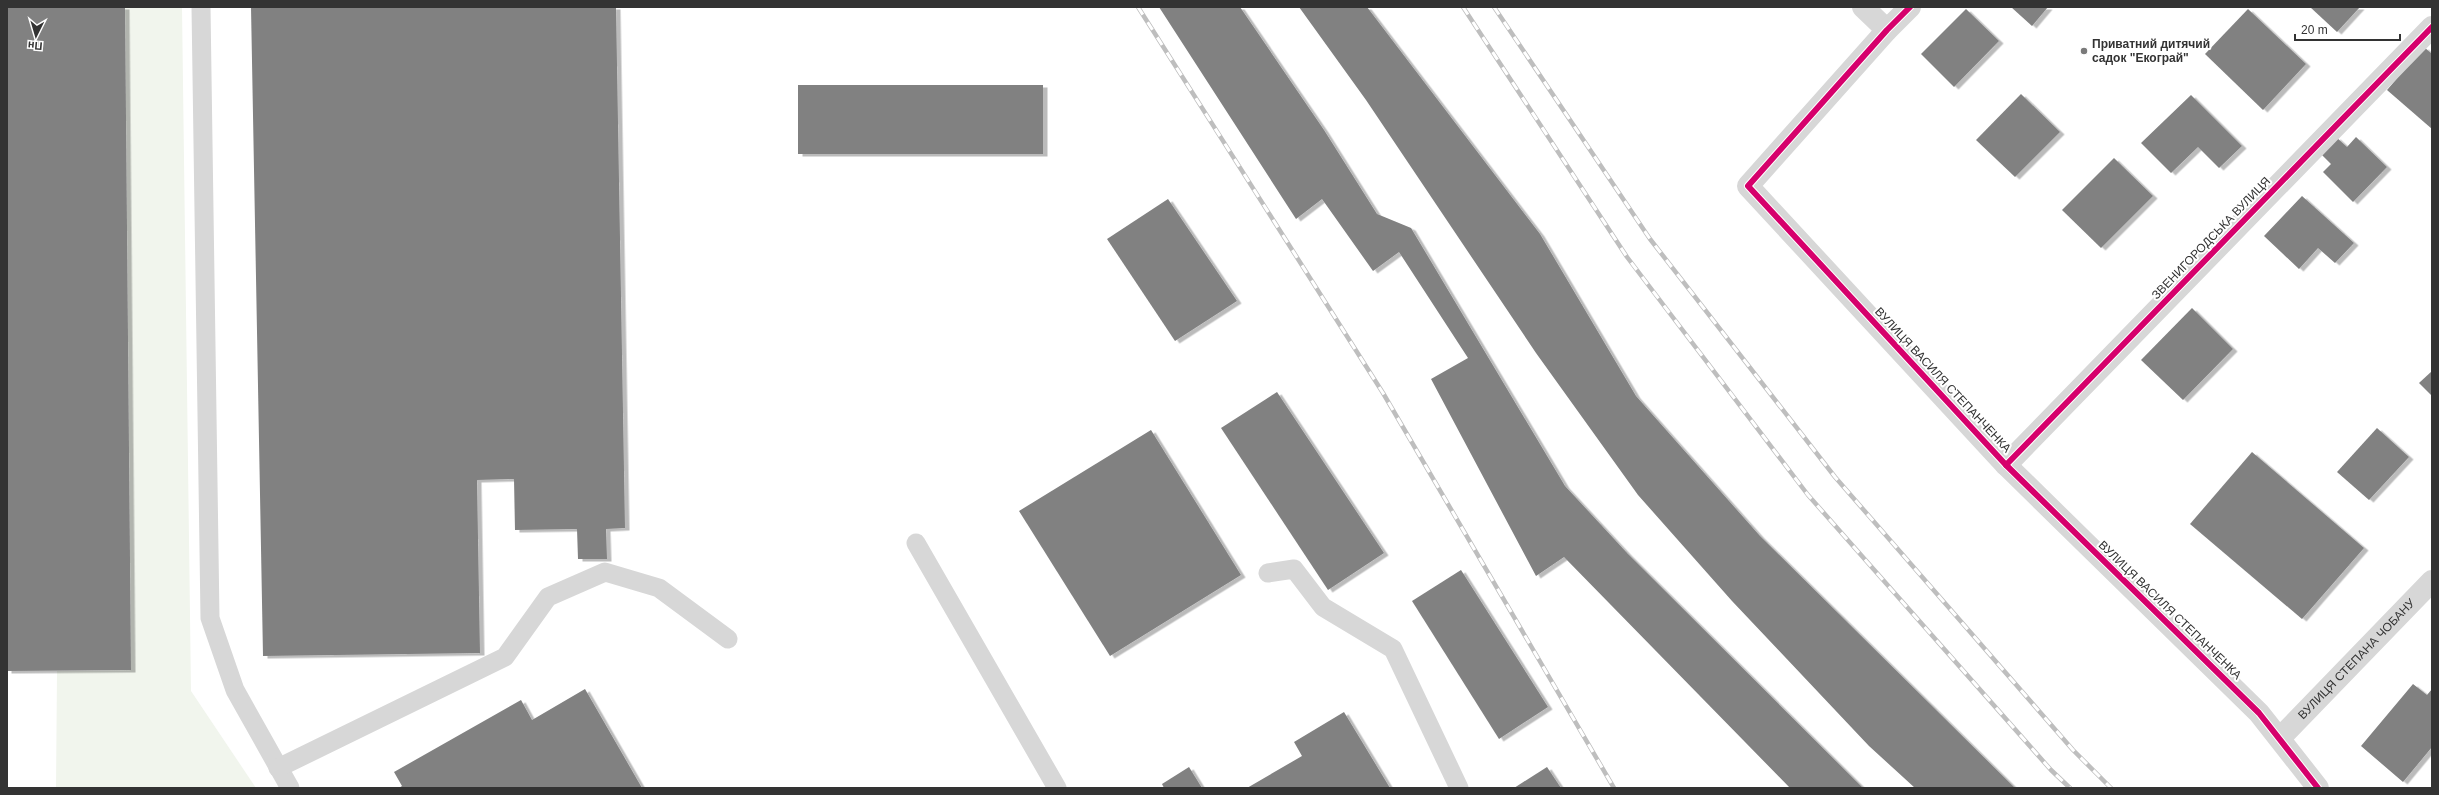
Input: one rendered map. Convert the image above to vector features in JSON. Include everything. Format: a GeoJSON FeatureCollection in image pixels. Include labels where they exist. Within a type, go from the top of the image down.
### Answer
{"type":"FeatureCollection","features":[{"type":"Feature","properties":{"kind":"street"},"geometry":{"type":"LineString","coordinates":[[1863,7],[1887,30],[1910,7]]}},
{"type":"Feature","properties":{"kind":"street","name":"ЗВЕНИГОРОДСЬКА ВУЛИЦЯ"},"geometry":{"type":"LineString","coordinates":[[2006,465],[2432,26]]}},
{"type":"Feature","properties":{"kind":"street","name":"ВУЛИЦЯ ВАСИЛЯ СТЕПАНЧЕНКА"},"geometry":{"type":"LineString","coordinates":[[1887,30],[1748,186],[2006,465],[2259,713],[2318,788]]}},
{"type":"Feature","properties":{"kind":"street","name":"ВУЛИЦЯ СТЕПАНА ЧОБАНУ"},"geometry":{"type":"LineString","coordinates":[[2280,738],[2432,581]]}},
{"type":"Feature","properties":{"kind":"lane"},"geometry":{"type":"LineString","coordinates":[[201,7],[210,618],[235,690],[290,788]]}},
{"type":"Feature","properties":{"kind":"lane"},"geometry":{"type":"LineString","coordinates":[[916,543],[1057,788]]}},
{"type":"Feature","properties":{"kind":"lane"},"geometry":{"type":"LineString","coordinates":[[1268,573],[1294,569],[1322,608],[1393,649],[1459,788]]}},
{"type":"Feature","properties":{"kind":"lane"},"geometry":{"type":"LineString","coordinates":[[278,768],[505,657],[548,597],[605,572],[659,588],[728,639]]}},
{"type":"Feature","properties":{"kind":"shaded area"},"geometry":{"type":"Polygon","coordinates":[[[125,7],[182,7],[191,691],[256,788],[56,788],[57,671],[131,670],[125,7]]]}},
{"type":"Feature","properties":{"kind":"building"},"geometry":{"type":"Polygon","coordinates":[[[7,7],[125,7],[131,670],[7,671],[7,7]]]}},
{"type":"Feature","properties":{"kind":"building"},"geometry":{"type":"Polygon","coordinates":[[[251,7],[616,7],[625,528],[606,529],[607,559],[578,559],[577,529],[515,530],[514,479],[477,480],[480,653],[263,656],[251,7]]]}},
{"type":"Feature","properties":{"kind":"building"},"geometry":{"type":"Polygon","coordinates":[[[1159,7],[1240,7],[1324,130],[1377,214],[1411,228],[1565,486],[1628,554],[1863,788],[1790,788],[1564,557],[1536,576],[1431,379],[1468,358],[1399,252],[1373,271],[1322,199],[1296,219],[1159,7]]]}},
{"type":"Feature","properties":{"kind":"building"},"geometry":{"type":"Polygon","coordinates":[[[1299,7],[1367,7],[1540,234],[1636,396],[1760,536],[2015,788],[1915,788],[1869,746],[1732,601],[1638,495],[1536,353],[1366,100],[1299,7]]]}},
{"type":"Feature","properties":{"kind":"building"},"geometry":{"type":"Polygon","coordinates":[[[2011,7],[2048,7],[2032,26],[2011,7]]]}},
{"type":"Feature","properties":{"kind":"building"},"geometry":{"type":"Polygon","coordinates":[[[2310,7],[2360,7],[2337,32],[2310,7]]]}},
{"type":"Feature","properties":{"kind":"building"},"geometry":{"type":"Polygon","coordinates":[[[1966,9],[1999,41],[1954,87],[1921,54],[1966,9]]]}},
{"type":"Feature","properties":{"kind":"building"},"geometry":{"type":"Polygon","coordinates":[[[2248,9],[2306,64],[2263,110],[2205,54],[2248,9]]]}},
{"type":"Feature","properties":{"kind":"building"},"geometry":{"type":"Polygon","coordinates":[[[2424,47],[2432,54],[2432,129],[2387,90],[2424,47]]]}},
{"type":"Feature","properties":{"kind":"building"},"geometry":{"type":"Polygon","coordinates":[[[798,85],[1043,85],[1043,154],[798,154],[798,85]]]}},
{"type":"Feature","properties":{"kind":"building"},"geometry":{"type":"Polygon","coordinates":[[[2021,94],[2060,132],[2015,177],[1976,140],[2021,94]]]}},
{"type":"Feature","properties":{"kind":"building"},"geometry":{"type":"Polygon","coordinates":[[[2191,95],[2242,146],[2219,168],[2198,147],[2171,173],[2141,143],[2191,95]]]}},
{"type":"Feature","properties":{"kind":"building"},"geometry":{"type":"Polygon","coordinates":[[[2336,137],[2347,147],[2356,137],[2387,167],[2353,202],[2323,172],[2331,164],[2320,153],[2336,137]]]}},
{"type":"Feature","properties":{"kind":"building"},"geometry":{"type":"Polygon","coordinates":[[[2114,158],[2153,196],[2101,248],[2062,210],[2114,158]]]}},
{"type":"Feature","properties":{"kind":"building"},"geometry":{"type":"Polygon","coordinates":[[[2302,196],[2354,243],[2335,263],[2318,248],[2299,269],[2264,236],[2302,196]]]}},
{"type":"Feature","properties":{"kind":"building"},"geometry":{"type":"Polygon","coordinates":[[[1168,199],[1237,301],[1175,341],[1107,239],[1168,199]]]}},
{"type":"Feature","properties":{"kind":"building"},"geometry":{"type":"Polygon","coordinates":[[[2192,308],[2233,349],[2183,400],[2141,360],[2192,308]]]}},
{"type":"Feature","properties":{"kind":"building"},"geometry":{"type":"Polygon","coordinates":[[[2432,371],[2432,396],[2419,383],[2432,371]]]}},
{"type":"Feature","properties":{"kind":"building"},"geometry":{"type":"Polygon","coordinates":[[[1277,392],[1384,553],[1328,590],[1221,428],[1277,392]]]}},
{"type":"Feature","properties":{"kind":"building"},"geometry":{"type":"Polygon","coordinates":[[[2377,428],[2409,457],[2369,500],[2337,472],[2377,428]]]}},
{"type":"Feature","properties":{"kind":"building"},"geometry":{"type":"Polygon","coordinates":[[[1151,430],[1241,575],[1110,656],[1019,511],[1151,430]]]}},
{"type":"Feature","properties":{"kind":"building"},"geometry":{"type":"Polygon","coordinates":[[[2252,452],[2364,548],[2302,619],[2190,524],[2252,452]]]}},
{"type":"Feature","properties":{"kind":"building"},"geometry":{"type":"Polygon","coordinates":[[[1461,570],[1548,707],[1499,739],[1412,601],[1461,570]]]}},
{"type":"Feature","properties":{"kind":"building"},"geometry":{"type":"Polygon","coordinates":[[[2413,684],[2427,695],[2432,689],[2432,747],[2403,782],[2361,746],[2413,684]]]}},
{"type":"Feature","properties":{"kind":"building"},"geometry":{"type":"Polygon","coordinates":[[[585,689],[642,788],[399,788],[402,786],[394,772],[521,700],[532,720],[585,689]]]}},
{"type":"Feature","properties":{"kind":"building"},"geometry":{"type":"Polygon","coordinates":[[[1344,712],[1390,788],[1247,788],[1302,756],[1294,742],[1344,712]]]}},
{"type":"Feature","properties":{"kind":"building"},"geometry":{"type":"Polygon","coordinates":[[[1189,767],[1202,788],[1164,788],[1162,784],[1189,767]]]}},
{"type":"Feature","properties":{"kind":"building"},"geometry":{"type":"Polygon","coordinates":[[[1547,767],[1561,788],[1514,788],[1547,767]]]}},
{"type":"Feature","properties":{"kind":"railway"},"geometry":{"type":"LineString","coordinates":[[1138,7],[1383,393],[1614,788]]}},
{"type":"Feature","properties":{"kind":"railway"},"geometry":{"type":"LineString","coordinates":[[1463,7],[1627,257],[1808,495],[2051,770],[2070,788]]}},
{"type":"Feature","properties":{"kind":"railway"},"geometry":{"type":"LineString","coordinates":[[1494,7],[1650,239],[1835,477],[2073,750],[2111,788]]}},
{"type":"Feature","properties":{"kind":"cycle path"},"geometry":{"type":"LineString","coordinates":[[1910,7],[1887,30],[1748,186],[2006,465],[2259,713],[2318,788]]}},
{"type":"Feature","properties":{"kind":"cycle path"},"geometry":{"type":"LineString","coordinates":[[2006,465],[2432,27]]}},
{"type":"Feature","properties":{"kind":"place","name":"Приватний дитячий садок \"Екограй\""},"geometry":{"type":"Point","coordinates":[2084,51]}}]}
